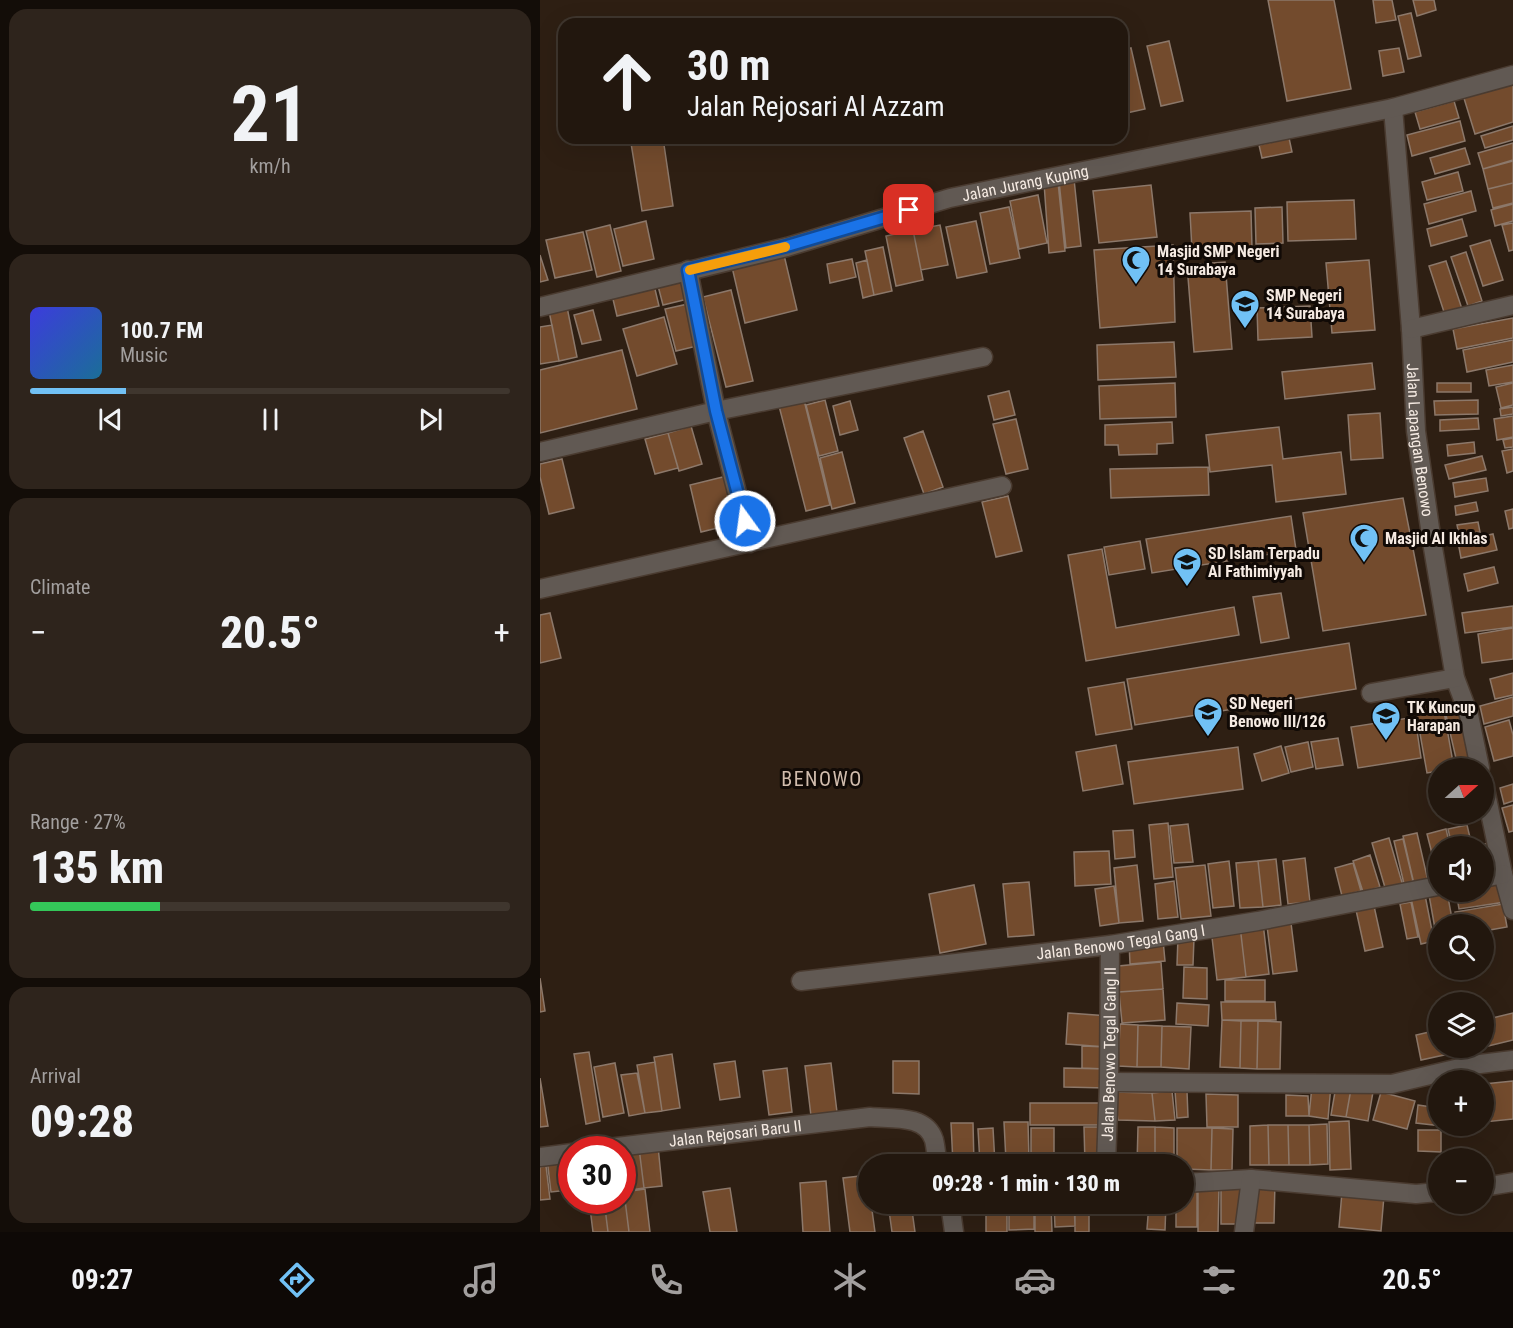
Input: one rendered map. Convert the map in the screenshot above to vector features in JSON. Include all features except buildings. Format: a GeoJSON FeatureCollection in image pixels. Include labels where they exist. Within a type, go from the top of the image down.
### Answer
{"type":"FeatureCollection","features":[{"type":"Feature","properties":{"kind":"street","name":"Jalan Jurang Kuping"},"geometry":{"type":"LineString","coordinates":[[540,307],[787,246],[950,198],[1393,108],[1513,75]]}},
{"type":"Feature","properties":{"kind":"street","name":"Jalan Lapangan Benowo"},"geometry":{"type":"LineString","coordinates":[[1393,108],[1411,329],[1416,431],[1455,678],[1469,715],[1478,758]]}},
{"type":"Feature","properties":{"kind":"street"},"geometry":{"type":"LineString","coordinates":[[688,270],[716,411],[750,543]]}},
{"type":"Feature","properties":{"kind":"street"},"geometry":{"type":"LineString","coordinates":[[1411,329],[1513,305]]}},
{"type":"Feature","properties":{"kind":"street"},"geometry":{"type":"LineString","coordinates":[[540,452],[716,411],[983,357]]}},
{"type":"Feature","properties":{"kind":"street"},"geometry":{"type":"LineString","coordinates":[[540,590],[1002,486]]}},
{"type":"Feature","properties":{"kind":"street"},"geometry":{"type":"LineString","coordinates":[[1371,693],[1455,678]]}},
{"type":"Feature","properties":{"kind":"street"},"geometry":{"type":"LineString","coordinates":[[1492,824],[1513,910]]}},
{"type":"Feature","properties":{"kind":"street"},"geometry":{"type":"LineString","coordinates":[[1494,876],[1503,874]]}},
{"type":"Feature","properties":{"kind":"street","name":"Jalan Benowo Tegal Gang I"},"geometry":{"type":"LineString","coordinates":[[801,981],[1110,945],[1258,921],[1428,888]]}},
{"type":"Feature","properties":{"kind":"street","name":"Jalan Benowo Tegal Gang II"},"geometry":{"type":"LineString","coordinates":[[1106,1154],[1110,945]]}},
{"type":"Feature","properties":{"kind":"street"},"geometry":{"type":"LineString","coordinates":[[1109,1082],[1392,1084],[1472,1065],[1513,1060]]}},
{"type":"Feature","properties":{"kind":"street","name":"Jalan Rejosari Baru II"},"geometry":{"type":"LineString","coordinates":[[636,1145],[870,1117],[913,1120],[925,1125],[933,1138],[936,1154]]}},
{"type":"Feature","properties":{"kind":"street"},"geometry":{"type":"LineString","coordinates":[[540,1157],[558,1155]]}},
{"type":"Feature","properties":{"kind":"street"},"geometry":{"type":"LineString","coordinates":[[1244,1232],[1251,1179]]}},
{"type":"Feature","properties":{"kind":"street"},"geometry":{"type":"LineString","coordinates":[[1194,1182],[1251,1179],[1416,1194],[1428,1193]]}},
{"type":"Feature","properties":{"kind":"street"},"geometry":{"type":"LineString","coordinates":[[1494,1185],[1513,1182]]}},
{"type":"Feature","properties":{"kind":"street"},"geometry":{"type":"LineString","coordinates":[[952,1214],[954,1232]]}},
{"type":"Feature","properties":{"kind":"slow traffic"},"geometry":{"type":"LineString","coordinates":[[690,270],[785,247]]}},
{"type":"Feature","properties":{"kind":"place","name":"Masjid SMP Negeri 14 Surabaya"},"geometry":{"type":"Point","coordinates":[1136,286]}},
{"type":"Feature","properties":{"kind":"place","name":"SMP Negeri 14 Surabaya"},"geometry":{"type":"Point","coordinates":[1245,330]}},
{"type":"Feature","properties":{"kind":"place","name":"Masjid Al Ikhlas"},"geometry":{"type":"Point","coordinates":[1364,564]}},
{"type":"Feature","properties":{"kind":"place","name":"SD Islam Terpadu Al Fathimiyyah"},"geometry":{"type":"Point","coordinates":[1187,588]}},
{"type":"Feature","properties":{"kind":"place","name":"SD Negeri Benowo III/126"},"geometry":{"type":"Point","coordinates":[1208,738]}},
{"type":"Feature","properties":{"kind":"place","name":"TK Kuncup Harapan"},"geometry":{"type":"Point","coordinates":[1386,742]}},
{"type":"Feature","properties":{"kind":"district","name":"BENOWO"},"geometry":{"type":"Point","coordinates":[822,779]}},
{"type":"Feature","properties":{"kind":"route"},"geometry":{"type":"LineString","coordinates":[[745,521],[716,411],[688,270],[787,246],[909,210]]}}]}
